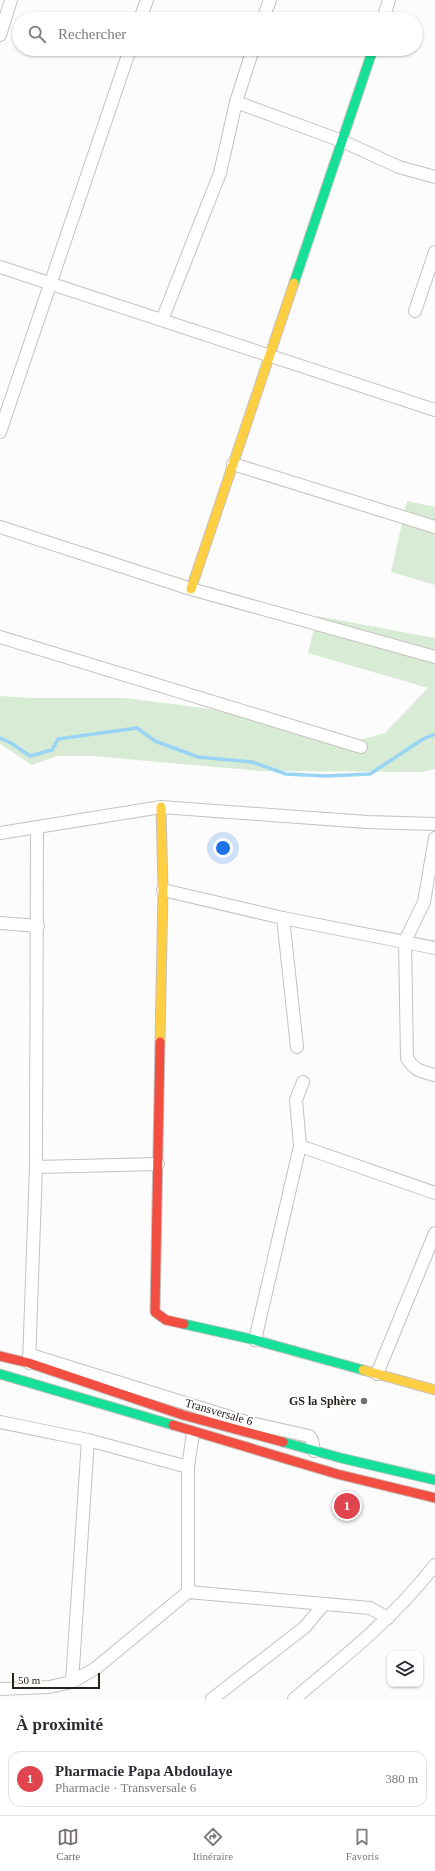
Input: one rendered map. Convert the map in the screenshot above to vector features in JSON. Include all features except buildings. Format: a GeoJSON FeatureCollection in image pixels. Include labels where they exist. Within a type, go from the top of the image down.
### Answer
{"type":"FeatureCollection","features":[{"type":"Feature","properties":{"kind":"street"},"geometry":{"type":"LineString","coordinates":[[1,29],[11,0]]}},
{"type":"Feature","properties":{"kind":"street"},"geometry":{"type":"LineString","coordinates":[[143,12],[147,0]]}},
{"type":"Feature","properties":{"kind":"street"},"geometry":{"type":"LineString","coordinates":[[266,12],[270,0]]}},
{"type":"Feature","properties":{"kind":"street"},"geometry":{"type":"LineString","coordinates":[[385,12],[389,0]]}},
{"type":"Feature","properties":{"kind":"street"},"geometry":{"type":"LineString","coordinates":[[0,432],[128,56]]}},
{"type":"Feature","properties":{"kind":"street"},"geometry":{"type":"LineString","coordinates":[[162,320],[220,173],[236,102],[251,56]]}},
{"type":"Feature","properties":{"kind":"street"},"geometry":{"type":"LineString","coordinates":[[191,588],[371,56]]}},
{"type":"Feature","properties":{"kind":"street"},"geometry":{"type":"LineString","coordinates":[[236,102],[342,141],[400,167],[435,177]]}},
{"type":"Feature","properties":{"kind":"street"},"geometry":{"type":"LineString","coordinates":[[415,312],[435,252]]}},
{"type":"Feature","properties":{"kind":"street"},"geometry":{"type":"LineString","coordinates":[[0,267],[435,410]]}},
{"type":"Feature","properties":{"kind":"street"},"geometry":{"type":"LineString","coordinates":[[233,464],[435,527]]}},
{"type":"Feature","properties":{"kind":"street"},"geometry":{"type":"LineString","coordinates":[[0,527],[191,588],[435,657]]}},
{"type":"Feature","properties":{"kind":"street"},"geometry":{"type":"LineString","coordinates":[[0,637],[361,747]]}},
{"type":"Feature","properties":{"kind":"street"},"geometry":{"type":"LineString","coordinates":[[0,833],[161,807],[367,822],[435,824]]}},
{"type":"Feature","properties":{"kind":"street"},"geometry":{"type":"LineString","coordinates":[[161,807],[163,890],[156,1312],[166,1320],[255,1340],[435,1390]]}},
{"type":"Feature","properties":{"kind":"street"},"geometry":{"type":"LineString","coordinates":[[29,1359],[36,1167],[38,926],[37,827]]}},
{"type":"Feature","properties":{"kind":"street"},"geometry":{"type":"LineString","coordinates":[[435,838],[424,902],[405,941],[407,1058],[418,1071],[435,1074]]}},
{"type":"Feature","properties":{"kind":"street"},"geometry":{"type":"LineString","coordinates":[[163,890],[283,918],[435,948]]}},
{"type":"Feature","properties":{"kind":"street"},"geometry":{"type":"LineString","coordinates":[[283,918],[297,1046]]}},
{"type":"Feature","properties":{"kind":"street"},"geometry":{"type":"LineString","coordinates":[[0,923],[38,926]]}},
{"type":"Feature","properties":{"kind":"street"},"geometry":{"type":"LineString","coordinates":[[255,1340],[300,1146],[296,1100],[303,1082]]}},
{"type":"Feature","properties":{"kind":"street"},"geometry":{"type":"LineString","coordinates":[[300,1146],[435,1193]]}},
{"type":"Feature","properties":{"kind":"street"},"geometry":{"type":"LineString","coordinates":[[36,1167],[158,1164]]}},
{"type":"Feature","properties":{"kind":"street"},"geometry":{"type":"LineString","coordinates":[[377,1374],[435,1233]]}},
{"type":"Feature","properties":{"kind":"street"},"geometry":{"type":"LineString","coordinates":[[0,1356],[29,1359],[185,1410],[309,1436],[312,1440],[314,1451],[435,1480]]}},
{"type":"Feature","properties":{"kind":"street"},"geometry":{"type":"LineString","coordinates":[[0,1374],[337,1474],[435,1498]]}},
{"type":"Feature","properties":{"kind":"street"},"geometry":{"type":"LineString","coordinates":[[0,1422],[88,1440],[188,1467]]}},
{"type":"Feature","properties":{"kind":"street"},"geometry":{"type":"LineString","coordinates":[[188,1592],[188,1467],[193,1432]]}},
{"type":"Feature","properties":{"kind":"street"},"geometry":{"type":"LineString","coordinates":[[72,1682],[88,1440]]}},
{"type":"Feature","properties":{"kind":"street"},"geometry":{"type":"LineString","coordinates":[[294,1699],[388,1618],[418,1587],[435,1565]]}},
{"type":"Feature","properties":{"kind":"street"},"geometry":{"type":"LineString","coordinates":[[0,1689],[49,1687],[72,1682],[96,1668],[188,1592],[370,1608],[388,1618]]}},
{"type":"Feature","properties":{"kind":"street"},"geometry":{"type":"LineString","coordinates":[[212,1699],[305,1627],[324,1604]]}},
{"type":"Feature","properties":{"kind":"green space"},"geometry":{"type":"Polygon","coordinates":[[[407,501],[435,507],[435,585],[391,572],[407,501]]]}},
{"type":"Feature","properties":{"kind":"green space"},"geometry":{"type":"Polygon","coordinates":[[[317,616],[435,638],[435,769],[423,772],[261,771],[92,756],[57,756],[32,765],[0,744],[0,696],[31,698],[126,698],[226,711],[302,732],[360,740],[385,733],[428,688],[308,653],[317,616]]]}},
{"type":"Feature","properties":{"kind":"waterway"},"geometry":{"type":"LineString","coordinates":[[0,738],[11,743],[30,756],[52,750],[58,739],[137,728],[155,741],[198,757],[252,762],[286,774],[326,776],[370,774],[423,739],[435,734]]}},
{"type":"Feature","properties":{"kind":"traffic: fast"},"geometry":{"type":"LineString","coordinates":[[294,283],[371,56]]}},
{"type":"Feature","properties":{"kind":"traffic: fast"},"geometry":{"type":"LineString","coordinates":[[184,1324],[255,1340],[363,1370]]}},
{"type":"Feature","properties":{"kind":"traffic: fast"},"geometry":{"type":"LineString","coordinates":[[0,1374],[173,1425]]}},
{"type":"Feature","properties":{"kind":"traffic: fast"},"geometry":{"type":"LineString","coordinates":[[283,1442],[341,1458],[435,1480]]}},
{"type":"Feature","properties":{"kind":"traffic: slow"},"geometry":{"type":"LineString","coordinates":[[191,589],[294,283]]}},
{"type":"Feature","properties":{"kind":"traffic: slow"},"geometry":{"type":"LineString","coordinates":[[160,1042],[163,890],[161,807]]}},
{"type":"Feature","properties":{"kind":"traffic: slow"},"geometry":{"type":"LineString","coordinates":[[363,1370],[435,1390]]}},
{"type":"Feature","properties":{"kind":"traffic: jam"},"geometry":{"type":"LineString","coordinates":[[160,1042],[155,1312],[166,1320],[184,1324]]}},
{"type":"Feature","properties":{"kind":"traffic: jam"},"geometry":{"type":"LineString","coordinates":[[0,1356],[29,1363],[183,1415],[283,1442]]}},
{"type":"Feature","properties":{"kind":"traffic: jam"},"geometry":{"type":"LineString","coordinates":[[173,1425],[337,1474],[435,1498]]}},
{"type":"Feature","properties":{"kind":"place","name":"GS la Sphère"},"geometry":{"type":"Point","coordinates":[364,1401]}},
{"type":"Feature","properties":{"kind":"place","name":"Pharmacie Papa Abdoulaye"},"geometry":{"type":"Point","coordinates":[347,1506]}}]}
